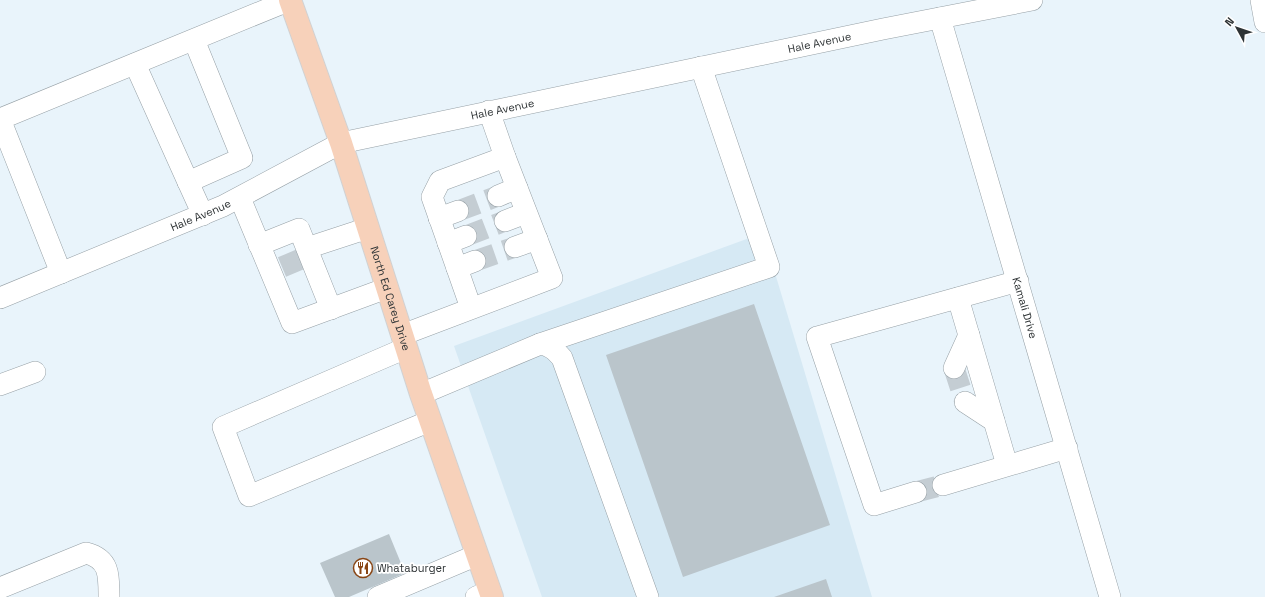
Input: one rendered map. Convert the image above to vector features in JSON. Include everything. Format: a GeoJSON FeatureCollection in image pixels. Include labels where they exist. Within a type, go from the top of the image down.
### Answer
{"type":"FeatureCollection","features":[{"type":"Feature","properties":{"kind":"main road","name":"North Ed Carey Drive"},"geometry":{"type":"LineString","coordinates":[[290,0],[341,143],[421,394],[477,555],[486,595]]}},
{"type":"Feature","properties":{"kind":"street"},"geometry":{"type":"LineString","coordinates":[[61,273],[2,127],[135,64],[290,0]]}},
{"type":"Feature","properties":{"kind":"street","name":"Hale Avenue"},"geometry":{"type":"LineString","coordinates":[[0,298],[223,206],[341,143],[701,67],[1032,0]]}},
{"type":"Feature","properties":{"kind":"street"},"geometry":{"type":"LineString","coordinates":[[1261,0],[1265,22]]}},
{"type":"Feature","properties":{"kind":"street","name":"Kamali Drive"},"geometry":{"type":"LineString","coordinates":[[940,18],[1110,597]]}},
{"type":"Feature","properties":{"kind":"street"},"geometry":{"type":"LineString","coordinates":[[188,182],[242,158],[194,40]]}},
{"type":"Feature","properties":{"kind":"street"},"geometry":{"type":"LineString","coordinates":[[135,64],[203,215]]}},
{"type":"Feature","properties":{"kind":"street"},"geometry":{"type":"LineString","coordinates":[[421,394],[540,344],[769,267],[701,67]]}},
{"type":"Feature","properties":{"kind":"street"},"geometry":{"type":"LineString","coordinates":[[430,421],[248,496],[223,427],[471,308],[552,278],[505,157],[489,111]]}},
{"type":"Feature","properties":{"kind":"street"},"geometry":{"type":"LineString","coordinates":[[471,308],[466,264],[448,214],[432,197],[440,181],[505,157]]}},
{"type":"Feature","properties":{"kind":"street"},"geometry":{"type":"LineString","coordinates":[[498,196],[517,188]]}},
{"type":"Feature","properties":{"kind":"street"},"geometry":{"type":"LineString","coordinates":[[240,198],[259,245],[276,269],[292,323],[387,288]]}},
{"type":"Feature","properties":{"kind":"street"},"geometry":{"type":"LineString","coordinates":[[505,221],[526,212]]}},
{"type":"Feature","properties":{"kind":"street"},"geometry":{"type":"LineString","coordinates":[[306,254],[368,228]]}},
{"type":"Feature","properties":{"kind":"street"},"geometry":{"type":"LineString","coordinates":[[259,245],[299,229],[306,254],[331,309]]}},
{"type":"Feature","properties":{"kind":"street"},"geometry":{"type":"LineString","coordinates":[[515,247],[537,239]]}},
{"type":"Feature","properties":{"kind":"street"},"geometry":{"type":"LineString","coordinates":[[916,492],[874,505],[817,337],[1018,281]]}},
{"type":"Feature","properties":{"kind":"street"},"geometry":{"type":"LineString","coordinates":[[958,298],[1007,465]]}},
{"type":"Feature","properties":{"kind":"street"},"geometry":{"type":"LineString","coordinates":[[954,368],[969,335]]}},
{"type":"Feature","properties":{"kind":"street"},"geometry":{"type":"LineString","coordinates":[[540,344],[548,346],[562,358],[648,597]]}},
{"type":"Feature","properties":{"kind":"street"},"geometry":{"type":"LineString","coordinates":[[0,385],[35,372]]}},
{"type":"Feature","properties":{"kind":"street"},"geometry":{"type":"LineString","coordinates":[[965,402],[994,421]]}},
{"type":"Feature","properties":{"kind":"street"},"geometry":{"type":"LineString","coordinates":[[943,485],[1067,448]]}},
{"type":"Feature","properties":{"kind":"street"},"geometry":{"type":"LineString","coordinates":[[0,588],[86,553],[98,557],[103,561],[108,571],[109,597]]}},
{"type":"Feature","properties":{"kind":"street"},"geometry":{"type":"LineString","coordinates":[[378,597],[477,555]]}},
{"type":"Feature","properties":{"kind":"shaded area"},"geometry":{"type":"Polygon","coordinates":[[[763,233],[872,597],[542,597],[454,346],[763,233]]]}},
{"type":"Feature","properties":{"kind":"building"},"geometry":{"type":"Polygon","coordinates":[[[754,304],[830,525],[683,577],[606,355],[754,304]]]}},
{"type":"Feature","properties":{"kind":"building","name":"Whataburger"},"geometry":{"type":"Polygon","coordinates":[[[389,534],[405,573],[349,597],[335,597],[320,563],[389,534]]]}},
{"type":"Feature","properties":{"kind":"building"},"geometry":{"type":"Polygon","coordinates":[[[826,579],[832,597],[774,597],[826,579]]]}},
{"type":"Feature","properties":{"kind":"tunnel"},"geometry":{"type":"LineString","coordinates":[[458,211],[498,196]]}},
{"type":"Feature","properties":{"kind":"tunnel"},"geometry":{"type":"LineString","coordinates":[[466,236],[505,221]]}},
{"type":"Feature","properties":{"kind":"tunnel"},"geometry":{"type":"LineString","coordinates":[[475,261],[515,247]]}},
{"type":"Feature","properties":{"kind":"tunnel"},"geometry":{"type":"LineString","coordinates":[[282,267],[301,259]]}},
{"type":"Feature","properties":{"kind":"tunnel"},"geometry":{"type":"LineString","coordinates":[[954,368],[965,402]]}},
{"type":"Feature","properties":{"kind":"tunnel"},"geometry":{"type":"LineString","coordinates":[[916,492],[943,485]]}},
{"type":"Feature","properties":{"kind":"place","name":"Whataburger"},"geometry":{"type":"Point","coordinates":[363,568]}}]}
